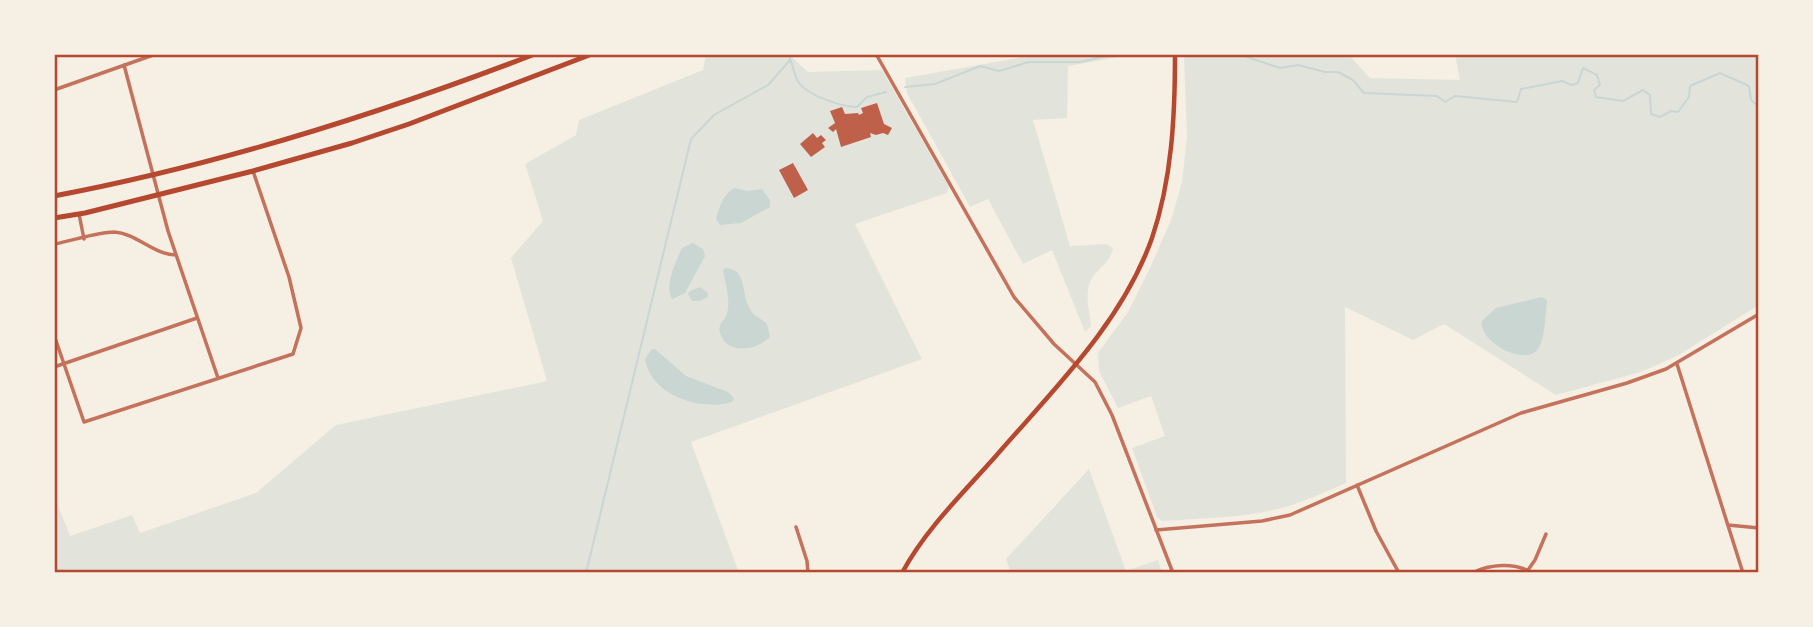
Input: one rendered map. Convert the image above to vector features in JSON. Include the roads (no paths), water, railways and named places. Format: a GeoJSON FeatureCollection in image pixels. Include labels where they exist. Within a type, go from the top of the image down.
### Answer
{"type":"FeatureCollection","features":[{"type":"Feature","properties":{"kind":"highway"},"geometry":{"type":"LineString","coordinates":[[54,196],[153,175],[312,133],[439,91],[535,54]]}},
{"type":"Feature","properties":{"kind":"highway"},"geometry":{"type":"LineString","coordinates":[[54,219],[301,158],[409,124],[592,54]]}},
{"type":"Feature","properties":{"kind":"main road"},"geometry":{"type":"LineString","coordinates":[[902,573],[946,512],[1076,363],[1109,320],[1132,282],[1152,240],[1168,170],[1175,113],[1175,54]]}},
{"type":"Feature","properties":{"kind":"street"},"geometry":{"type":"LineString","coordinates":[[54,90],[156,54]]}},
{"type":"Feature","properties":{"kind":"street"},"geometry":{"type":"LineString","coordinates":[[876,54],[1014,297],[1054,344],[1095,382],[1112,415],[1173,573]]}},
{"type":"Feature","properties":{"kind":"street"},"geometry":{"type":"LineString","coordinates":[[124,65],[176,255],[218,378]]}},
{"type":"Feature","properties":{"kind":"street"},"geometry":{"type":"LineString","coordinates":[[54,335],[84,422],[293,354],[301,327],[289,277],[253,171]]}},
{"type":"Feature","properties":{"kind":"street"},"geometry":{"type":"LineString","coordinates":[[79,214],[84,239]]}},
{"type":"Feature","properties":{"kind":"street"},"geometry":{"type":"LineString","coordinates":[[54,244],[115,232],[169,255],[176,255]]}},
{"type":"Feature","properties":{"kind":"street"},"geometry":{"type":"LineString","coordinates":[[1156,530],[1276,518],[1304,510],[1521,414],[1627,383],[1677,364],[1759,314]]}},
{"type":"Feature","properties":{"kind":"street"},"geometry":{"type":"LineString","coordinates":[[54,367],[197,318]]}},
{"type":"Feature","properties":{"kind":"street"},"geometry":{"type":"LineString","coordinates":[[1677,364],[1743,573]]}},
{"type":"Feature","properties":{"kind":"street"},"geometry":{"type":"LineString","coordinates":[[1357,485],[1376,531],[1399,573]]}},
{"type":"Feature","properties":{"kind":"street"},"geometry":{"type":"LineString","coordinates":[[1728,525],[1759,528]]}},
{"type":"Feature","properties":{"kind":"street"},"geometry":{"type":"LineString","coordinates":[[796,527],[808,573]]}},
{"type":"Feature","properties":{"kind":"street"},"geometry":{"type":"LineString","coordinates":[[1472,573],[1495,565],[1530,571],[1546,534]]}},
{"type":"Feature","properties":{"kind":"waterway"},"geometry":{"type":"LineString","coordinates":[[586,573],[691,139],[714,115],[768,85],[790,60],[790,54]]}},
{"type":"Feature","properties":{"kind":"waterway"},"geometry":{"type":"LineString","coordinates":[[905,87],[935,84],[980,66],[999,71],[1029,62],[1080,62],[1116,54]]}},
{"type":"Feature","properties":{"kind":"waterway"},"geometry":{"type":"LineString","coordinates":[[1238,54],[1280,68],[1298,65],[1325,72],[1338,72],[1353,80],[1364,93],[1437,96],[1445,102],[1455,96],[1517,102],[1521,89],[1562,81],[1572,85],[1578,83],[1583,68],[1597,75],[1600,85],[1594,90],[1596,97],[1623,101],[1643,90],[1650,95],[1651,114],[1660,117],[1671,111],[1678,112],[1689,97],[1690,86],[1720,73],[1749,86],[1751,100],[1759,107]]}},
{"type":"Feature","properties":{"kind":"waterway"},"geometry":{"type":"LineString","coordinates":[[791,61],[796,78],[804,88],[835,103],[857,107],[867,97],[886,92]]}}]}
